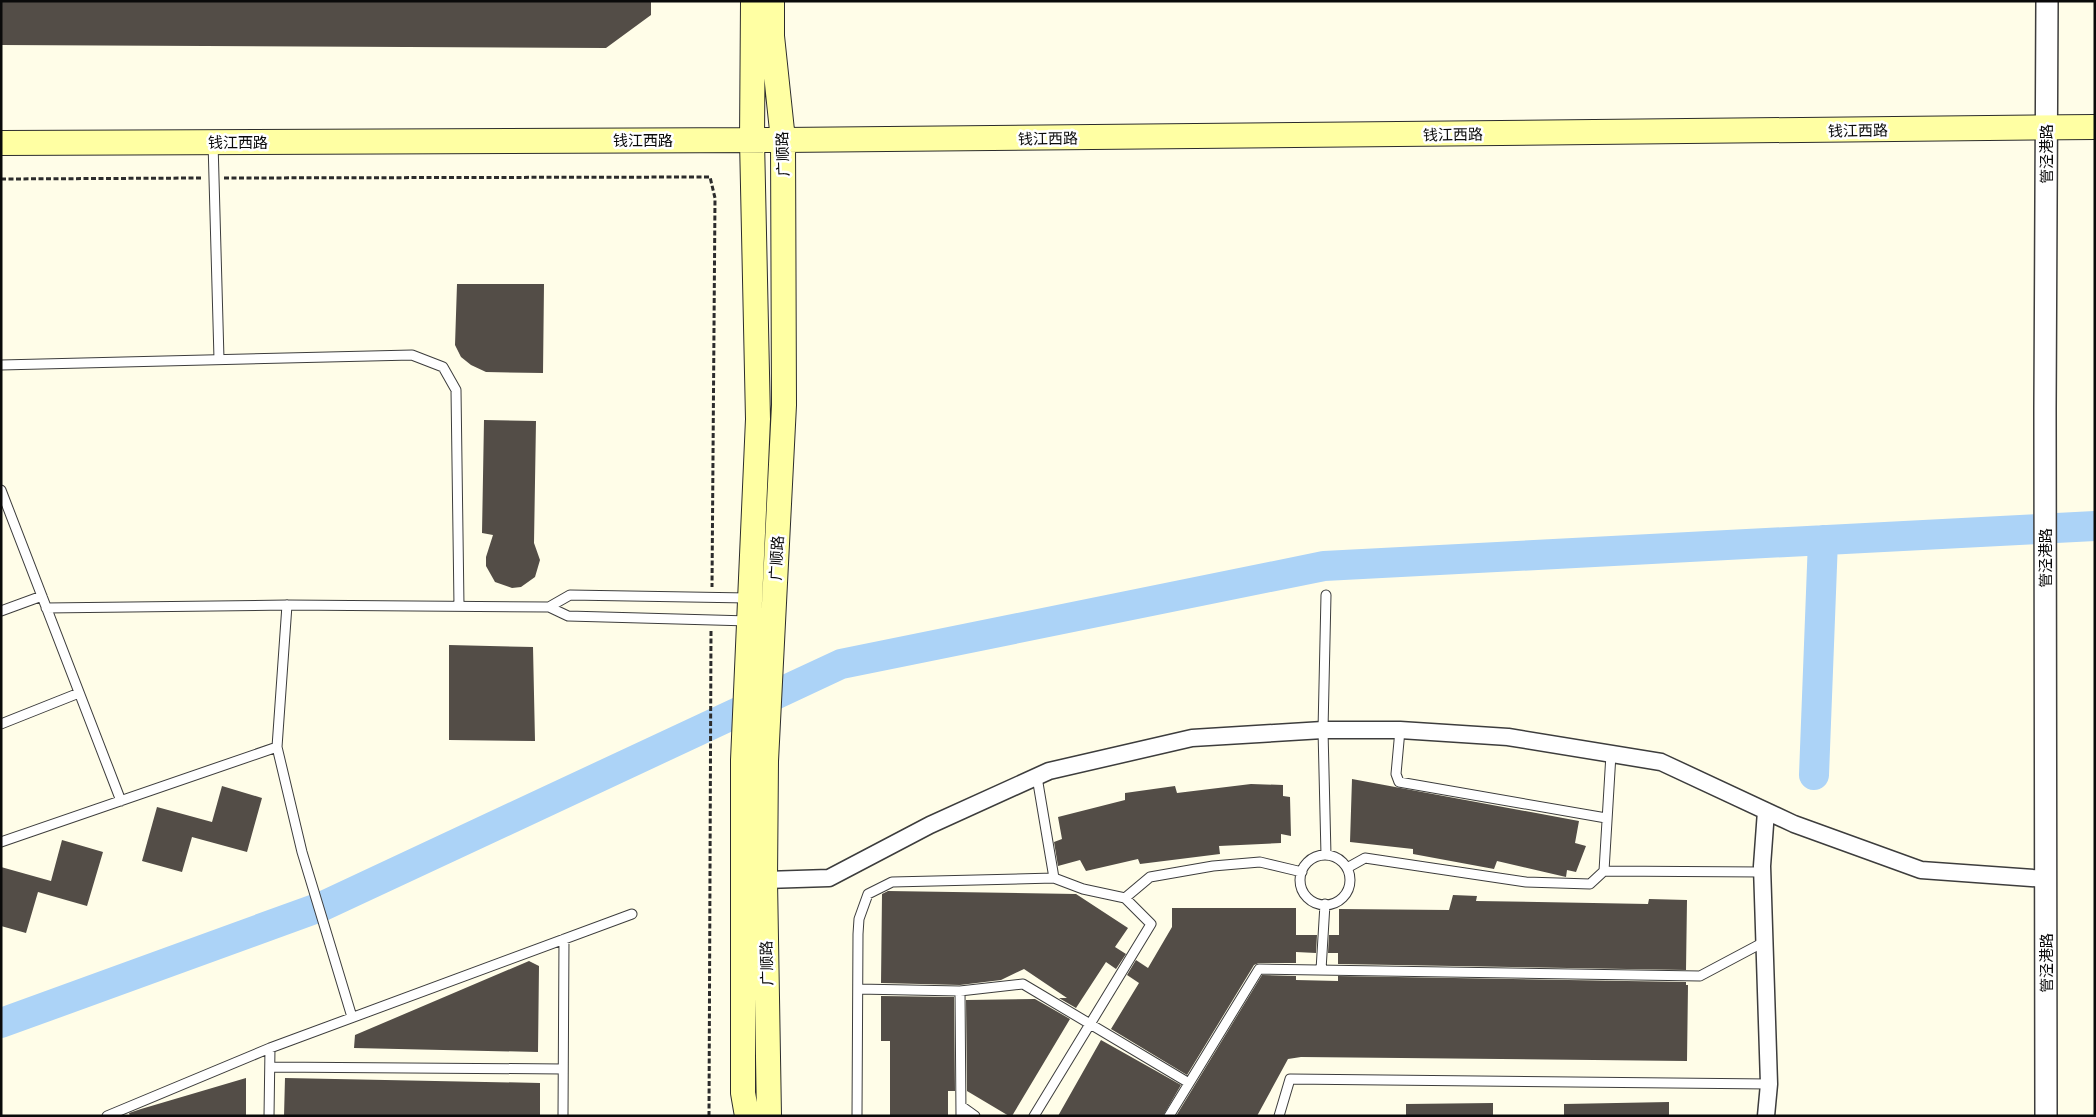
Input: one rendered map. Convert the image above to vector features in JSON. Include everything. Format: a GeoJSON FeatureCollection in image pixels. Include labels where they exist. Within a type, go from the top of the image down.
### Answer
{"type":"FeatureCollection","features":[{"type":"Feature","properties":{"kind":"main road","name":"广顺路"},"geometry":{"type":"LineString","coordinates":[[747,1116],[743,1093],[754,761],[770,655],[761,610],[752,140],[753,1]]}},
{"type":"Feature","properties":{"kind":"main road","name":"广顺路"},"geometry":{"type":"LineString","coordinates":[[769,1116],[765,880],[754,761],[747,647],[761,610],[784,405],[782,140],[772,36],[772,1]]}},
{"type":"Feature","properties":{"kind":"main road","name":"钱江西路"},"geometry":{"type":"LineString","coordinates":[[1,142],[782,140],[2095,127]]}},
{"type":"Feature","properties":{"kind":"street","name":"管泾港路"},"geometry":{"type":"LineString","coordinates":[[2046,1116],[2045,466],[2047,1]]}},
{"type":"Feature","properties":{"kind":"street"},"geometry":{"type":"LineString","coordinates":[[765,880],[829,878],[930,825],[1049,771],[1192,738],[1323,730],[1400,730],[1508,737],[1661,762],[1794,824],[1921,870],[2046,879]]}},
{"type":"Feature","properties":{"kind":"street"},"geometry":{"type":"LineString","coordinates":[[1766,811],[1762,872],[1769,1084],[1766,1116]]}},
{"type":"Feature","properties":{"kind":"lane"},"geometry":{"type":"LineString","coordinates":[[213,142],[219,359]]}},
{"type":"Feature","properties":{"kind":"lane"},"geometry":{"type":"LineString","coordinates":[[1,365],[412,355],[443,368],[456,390],[459,606]]}},
{"type":"Feature","properties":{"kind":"lane"},"geometry":{"type":"LineString","coordinates":[[1,491],[120,801]]}},
{"type":"Feature","properties":{"kind":"lane"},"geometry":{"type":"LineString","coordinates":[[548,607],[570,595],[712,598],[761,610]]}},
{"type":"Feature","properties":{"kind":"lane"},"geometry":{"type":"LineString","coordinates":[[1326,595],[1323,730],[1326,855]]}},
{"type":"Feature","properties":{"kind":"lane"},"geometry":{"type":"LineString","coordinates":[[1,611],[42,596]]}},
{"type":"Feature","properties":{"kind":"lane"},"geometry":{"type":"LineString","coordinates":[[46,608],[287,605],[548,607],[568,616],[711,619],[761,610]]}},
{"type":"Feature","properties":{"kind":"lane"},"geometry":{"type":"LineString","coordinates":[[287,605],[277,747],[302,852],[352,1017]]}},
{"type":"Feature","properties":{"kind":"lane"},"geometry":{"type":"LineString","coordinates":[[1,724],[79,693]]}},
{"type":"Feature","properties":{"kind":"lane"},"geometry":{"type":"LineString","coordinates":[[1400,730],[1396,774],[1399,782],[1606,818]]}},
{"type":"Feature","properties":{"kind":"lane"},"geometry":{"type":"LineString","coordinates":[[1,842],[277,747]]}},
{"type":"Feature","properties":{"kind":"lane"},"geometry":{"type":"LineString","coordinates":[[1604,871],[1611,754]]}},
{"type":"Feature","properties":{"kind":"lane"},"geometry":{"type":"LineString","coordinates":[[1037,776],[1054,878]]}},
{"type":"Feature","properties":{"kind":"lane"},"geometry":{"type":"LineString","coordinates":[[1326,855],[1334,857],[1347,868],[1350,884],[1346,892],[1334,903],[1317,903],[1305,894],[1300,879],[1302,872],[1311,860],[1326,855]]}},
{"type":"Feature","properties":{"kind":"lane"},"geometry":{"type":"LineString","coordinates":[[1347,868],[1365,858],[1526,882],[1590,884],[1604,871],[1762,872]]}},
{"type":"Feature","properties":{"kind":"lane"},"geometry":{"type":"LineString","coordinates":[[1125,898],[1150,876],[1213,866],[1260,862],[1302,872]]}},
{"type":"Feature","properties":{"kind":"lane"},"geometry":{"type":"LineString","coordinates":[[857,1116],[858,919],[868,894],[892,882],[1054,878],[1083,889],[1125,898],[1151,924],[1034,1116]]}},
{"type":"Feature","properties":{"kind":"lane"},"geometry":{"type":"LineString","coordinates":[[1320,970],[1325,904]]}},
{"type":"Feature","properties":{"kind":"lane"},"geometry":{"type":"LineString","coordinates":[[107,1116],[270,1048],[632,914]]}},
{"type":"Feature","properties":{"kind":"lane"},"geometry":{"type":"LineString","coordinates":[[563,1116],[564,939]]}},
{"type":"Feature","properties":{"kind":"lane"},"geometry":{"type":"LineString","coordinates":[[1169,1116],[1259,970],[1700,976],[1764,942]]}},
{"type":"Feature","properties":{"kind":"lane"},"geometry":{"type":"LineString","coordinates":[[858,989],[960,991],[1023,984],[1189,1083]]}},
{"type":"Feature","properties":{"kind":"lane"},"geometry":{"type":"LineString","coordinates":[[960,991],[961,1111],[975,1116]]}},
{"type":"Feature","properties":{"kind":"lane"},"geometry":{"type":"LineString","coordinates":[[269,1116],[270,1048]]}},
{"type":"Feature","properties":{"kind":"lane"},"geometry":{"type":"LineString","coordinates":[[270,1067],[563,1069]]}},
{"type":"Feature","properties":{"kind":"lane"},"geometry":{"type":"LineString","coordinates":[[1279,1116],[1290,1079],[1769,1084]]}},
{"type":"Feature","properties":{"kind":"path"},"geometry":{"type":"LineString","coordinates":[[1,179],[710,177],[715,198],[712,598]]}},
{"type":"Feature","properties":{"kind":"path"},"geometry":{"type":"LineString","coordinates":[[710,1116],[711,619]]}},
{"type":"Feature","properties":{"kind":"building"},"geometry":{"type":"Polygon","coordinates":[[[1,1],[651,1],[651,15],[606,48],[1,45],[1,1]]]}},
{"type":"Feature","properties":{"kind":"building"},"geometry":{"type":"Polygon","coordinates":[[[457,284],[544,284],[543,373],[486,372],[471,365],[461,357],[455,345],[457,284]]]}},
{"type":"Feature","properties":{"kind":"building"},"geometry":{"type":"Polygon","coordinates":[[[484,420],[536,421],[534,543],[540,560],[535,577],[521,587],[512,588],[495,582],[486,566],[486,557],[493,535],[482,533],[484,420]]]}},
{"type":"Feature","properties":{"kind":"building"},"geometry":{"type":"Polygon","coordinates":[[[449,645],[533,647],[535,741],[449,740],[449,645]]]}},
{"type":"Feature","properties":{"kind":"building"},"geometry":{"type":"Polygon","coordinates":[[[1352,779],[1579,821],[1575,843],[1586,846],[1576,872],[1567,870],[1566,877],[1497,861],[1494,869],[1413,854],[1413,849],[1350,842],[1352,779]]]}},
{"type":"Feature","properties":{"kind":"building"},"geometry":{"type":"Polygon","coordinates":[[[1251,784],[1283,785],[1283,796],[1290,797],[1291,836],[1281,834],[1281,843],[1219,846],[1220,854],[1140,864],[1138,859],[1086,871],[1080,860],[1058,866],[1054,842],[1062,839],[1058,817],[1125,800],[1125,793],[1175,786],[1177,793],[1251,784]]]}},
{"type":"Feature","properties":{"kind":"building"},"geometry":{"type":"Polygon","coordinates":[[[222,786],[262,798],[247,852],[192,837],[182,872],[142,861],[157,807],[212,822],[222,786]]]}},
{"type":"Feature","properties":{"kind":"building"},"geometry":{"type":"Polygon","coordinates":[[[62,840],[103,852],[87,906],[38,892],[26,933],[1,926],[1,867],[51,881],[62,840]]]}},
{"type":"Feature","properties":{"kind":"building"},"geometry":{"type":"Polygon","coordinates":[[[888,891],[1076,894],[1128,928],[1115,947],[1126,954],[1116,969],[1106,962],[1076,1008],[1059,998],[1067,998],[1024,969],[1001,980],[960,985],[881,983],[882,894],[888,891]]]}},
{"type":"Feature","properties":{"kind":"building"},"geometry":{"type":"Polygon","coordinates":[[[1453,895],[1477,896],[1476,901],[1648,904],[1649,899],[1687,900],[1686,970],[1338,964],[1338,953],[1328,953],[1329,935],[1339,935],[1339,909],[1449,910],[1453,895]]]}},
{"type":"Feature","properties":{"kind":"building"},"geometry":{"type":"Polygon","coordinates":[[[1172,908],[1296,908],[1296,935],[1317,935],[1316,953],[1296,952],[1296,963],[1259,963],[1254,965],[1187,1075],[1111,1029],[1139,983],[1127,975],[1136,960],[1148,968],[1172,927],[1172,908]]]}},
{"type":"Feature","properties":{"kind":"building"},"geometry":{"type":"Polygon","coordinates":[[[529,961],[539,966],[538,1052],[354,1048],[355,1035],[529,961]]]}},
{"type":"Feature","properties":{"kind":"building"},"geometry":{"type":"Polygon","coordinates":[[[1262,975],[1296,976],[1296,980],[1338,981],[1338,976],[1686,982],[1686,985],[1688,985],[1687,1061],[1301,1057],[1288,1059],[1257,1116],[1176,1116],[1262,975]]]}},
{"type":"Feature","properties":{"kind":"building"},"geometry":{"type":"Polygon","coordinates":[[[881,996],[954,997],[955,1091],[948,1091],[948,1116],[890,1116],[890,1041],[881,1041],[881,996]]]}},
{"type":"Feature","properties":{"kind":"building"},"geometry":{"type":"Polygon","coordinates":[[[1035,999],[1070,1019],[1012,1116],[1009,1116],[967,1091],[966,1000],[1035,999]]]}},
{"type":"Feature","properties":{"kind":"building"},"geometry":{"type":"Polygon","coordinates":[[[1101,1040],[1181,1085],[1163,1116],[1058,1116],[1101,1040]]]}},
{"type":"Feature","properties":{"kind":"building"},"geometry":{"type":"Polygon","coordinates":[[[246,1078],[246,1116],[130,1116],[129,1113],[141,1109],[246,1078]]]}},
{"type":"Feature","properties":{"kind":"building"},"geometry":{"type":"Polygon","coordinates":[[[285,1078],[540,1083],[540,1116],[284,1116],[285,1078]]]}},
{"type":"Feature","properties":{"kind":"building"},"geometry":{"type":"Polygon","coordinates":[[[1669,1102],[1669,1116],[1564,1116],[1564,1104],[1669,1102]]]}},
{"type":"Feature","properties":{"kind":"building"},"geometry":{"type":"Polygon","coordinates":[[[1493,1103],[1493,1116],[1406,1116],[1406,1104],[1493,1103]]]}},
{"type":"Feature","properties":{"kind":"waterway"},"geometry":{"type":"LineString","coordinates":[[1,1023],[323,906],[841,664],[1324,566],[2095,526]]}},
{"type":"Feature","properties":{"kind":"waterway"},"geometry":{"type":"LineString","coordinates":[[1814,775],[1823,540]]}}]}
